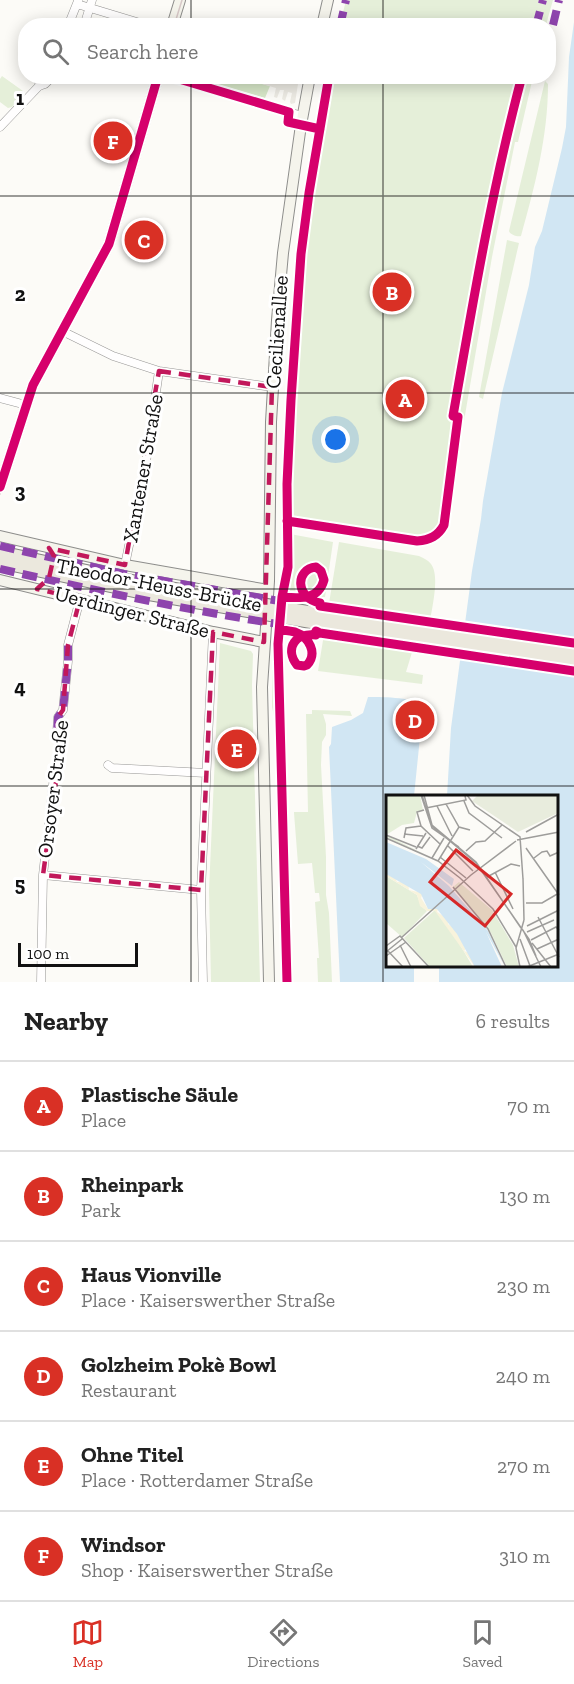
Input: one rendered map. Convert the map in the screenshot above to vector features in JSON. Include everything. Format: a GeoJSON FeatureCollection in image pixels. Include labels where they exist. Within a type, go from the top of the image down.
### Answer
{"type":"FeatureCollection","features":[{"type":"Feature","properties":{"kind":"main road","name":"Theodor-Heuss-Brücke"},"geometry":{"type":"LineString","coordinates":[[0,552],[318,619]]}},
{"type":"Feature","properties":{"kind":"main road","name":"Theodor-Heuss-Brücke"},"geometry":{"type":"LineString","coordinates":[[0,562],[143,593],[318,619]]}},
{"type":"Feature","properties":{"kind":"main road"},"geometry":{"type":"LineString","coordinates":[[318,619],[574,652]]}},
{"type":"Feature","properties":{"kind":"main road"},"geometry":{"type":"LineString","coordinates":[[318,619],[574,662]]}},
{"type":"Feature","properties":{"kind":"street"},"geometry":{"type":"LineString","coordinates":[[174,18],[180,0]]}},
{"type":"Feature","properties":{"kind":"street"},"geometry":{"type":"LineString","coordinates":[[323,18],[328,0]]}},
{"type":"Feature","properties":{"kind":"street"},"geometry":{"type":"LineString","coordinates":[[72,18],[78,2],[91,4],[129,18]]}},
{"type":"Feature","properties":{"kind":"street"},"geometry":{"type":"LineString","coordinates":[[0,128],[39,86],[45,84]]}},
{"type":"Feature","properties":{"kind":"street"},"geometry":{"type":"LineString","coordinates":[[0,487],[26,405],[42,365],[95,270],[114,230],[156,84]]}},
{"type":"Feature","properties":{"kind":"street"},"geometry":{"type":"LineString","coordinates":[[196,84],[303,116]]}},
{"type":"Feature","properties":{"kind":"street","name":"Cecilienallee"},"geometry":{"type":"LineString","coordinates":[[269,982],[262,718],[268,590],[272,387],[283,253],[309,84]]}},
{"type":"Feature","properties":{"kind":"street"},"geometry":{"type":"LineString","coordinates":[[62,331],[113,356],[159,372],[272,387]]}},
{"type":"Feature","properties":{"kind":"street","name":"Xantener Straße"},"geometry":{"type":"LineString","coordinates":[[125,565],[146,462],[159,372]]}},
{"type":"Feature","properties":{"kind":"street"},"geometry":{"type":"LineString","coordinates":[[0,398],[26,405]]}},
{"type":"Feature","properties":{"kind":"street","name":"Uerdinger Straße"},"geometry":{"type":"LineString","coordinates":[[0,536],[125,565],[268,590]]}},
{"type":"Feature","properties":{"kind":"street"},"geometry":{"type":"LineString","coordinates":[[37,589],[49,578],[54,555],[49,548]]}},
{"type":"Feature","properties":{"kind":"street","name":"Uerdinger Straße"},"geometry":{"type":"LineString","coordinates":[[0,580],[213,632],[264,642]]}},
{"type":"Feature","properties":{"kind":"street","name":"Orsoyer Straße"},"geometry":{"type":"LineString","coordinates":[[41,982],[43,875],[55,767],[58,765],[60,745],[57,732],[58,720],[63,710],[68,645],[80,599]]}},
{"type":"Feature","properties":{"kind":"street"},"geometry":{"type":"LineString","coordinates":[[203,982],[201,890],[213,632]]}},
{"type":"Feature","properties":{"kind":"street"},"geometry":{"type":"LineString","coordinates":[[108,765],[112,768],[206,773]]}},
{"type":"Feature","properties":{"kind":"street"},"geometry":{"type":"LineString","coordinates":[[43,875],[201,890]]}},
{"type":"Feature","properties":{"kind":"highlighted area"},"geometry":{"type":"Polygon","coordinates":[[[159,371],[272,387],[264,642],[213,632],[201,890],[43,875],[58,766],[58,717],[63,710],[68,645],[80,599],[37,589],[49,578],[54,556],[49,548],[125,565],[159,371]]]}},
{"type":"Feature","properties":{"kind":"green space"},"geometry":{"type":"Polygon","coordinates":[[[346,0],[553,0],[548,18],[342,18],[346,0]]]}},
{"type":"Feature","properties":{"kind":"green space"},"geometry":{"type":"Polygon","coordinates":[[[2,76],[23,91],[23,95],[12,107],[8,108],[0,102],[2,76]]]}},
{"type":"Feature","properties":{"kind":"green space"},"geometry":{"type":"Polygon","coordinates":[[[217,84],[270,86],[265,98],[217,84]]]}},
{"type":"Feature","properties":{"kind":"green space"},"geometry":{"type":"Polygon","coordinates":[[[327,84],[531,84],[518,142],[515,142],[492,257],[464,421],[462,421],[449,525],[440,539],[430,545],[429,542],[416,545],[287,525],[290,400],[301,253],[327,84]]]}},
{"type":"Feature","properties":{"kind":"green space"},"geometry":{"type":"Polygon","coordinates":[[[544,84],[548,84],[546,123],[540,161],[521,236],[511,234],[509,231],[544,84]]]}},
{"type":"Feature","properties":{"kind":"green space"},"geometry":{"type":"Polygon","coordinates":[[[507,240],[519,243],[483,399],[479,397],[507,240]]]}},
{"type":"Feature","properties":{"kind":"green space"},"geometry":{"type":"Polygon","coordinates":[[[290,534],[333,542],[325,597],[295,596],[286,593],[290,571],[290,534]]]}},
{"type":"Feature","properties":{"kind":"green space"},"geometry":{"type":"Polygon","coordinates":[[[339,542],[419,556],[427,560],[434,569],[434,600],[430,621],[366,611],[361,640],[413,649],[406,672],[423,675],[422,684],[318,671],[339,542]]]}},
{"type":"Feature","properties":{"kind":"green space"},"geometry":{"type":"Polygon","coordinates":[[[220,643],[251,651],[253,654],[260,982],[211,982],[209,890],[220,643]]]}},
{"type":"Feature","properties":{"kind":"green space"},"geometry":{"type":"Polygon","coordinates":[[[272,670],[276,670],[285,982],[282,982],[272,670]]]}},
{"type":"Feature","properties":{"kind":"green space"},"geometry":{"type":"Polygon","coordinates":[[[312,710],[350,711],[352,716],[323,714],[326,735],[322,742],[321,765],[332,982],[318,982],[317,958],[319,958],[315,902],[320,901],[319,893],[315,893],[312,863],[298,864],[294,813],[308,812],[306,714],[312,714],[312,710]]]}},
{"type":"Feature","properties":{"kind":"shaded area"},"geometry":{"type":"Polygon","coordinates":[[[262,84],[298,84],[295,103],[290,102],[292,93],[288,92],[285,101],[282,99],[284,90],[280,90],[277,98],[274,97],[276,88],[262,84]]]}},
{"type":"Feature","properties":{"kind":"water"},"geometry":{"type":"Polygon","coordinates":[[[574,22],[574,982],[439,982],[439,967],[559,967],[559,795],[447,795],[451,728],[483,501],[502,393],[529,285],[535,247],[542,231],[562,148],[566,127],[569,57],[574,22]]]}},
{"type":"Feature","properties":{"kind":"water"},"geometry":{"type":"Polygon","coordinates":[[[368,697],[410,700],[420,704],[423,708],[414,795],[386,795],[386,967],[414,967],[414,982],[340,982],[329,747],[332,727],[363,713],[368,697]]]}},
{"type":"Feature","properties":{"kind":"pier"},"geometry":{"type":"Polygon","coordinates":[[[463,624],[574,641],[574,673],[459,655],[463,624]]]}},
{"type":"Feature","properties":{"kind":"tram line"},"geometry":{"type":"LineString","coordinates":[[176,18],[182,0]]}},
{"type":"Feature","properties":{"kind":"tram line"},"geometry":{"type":"LineString","coordinates":[[0,494],[35,385],[113,239],[158,84]]}},
{"type":"Feature","properties":{"kind":"marked path"},"geometry":{"type":"LineString","coordinates":[[342,18],[346,0]]}},
{"type":"Feature","properties":{"kind":"marked path"},"geometry":{"type":"LineString","coordinates":[[538,18],[543,0]]}},
{"type":"Feature","properties":{"kind":"marked path"},"geometry":{"type":"LineString","coordinates":[[555,18],[559,0]]}},
{"type":"Feature","properties":{"kind":"marked path"},"geometry":{"type":"LineString","coordinates":[[0,546],[124,574],[285,602]]}},
{"type":"Feature","properties":{"kind":"marked path"},"geometry":{"type":"LineString","coordinates":[[0,569],[178,607],[285,625]]}},
{"type":"Feature","properties":{"kind":"marked path"},"geometry":{"type":"LineString","coordinates":[[54,771],[58,766],[60,745],[57,732],[58,717],[63,710],[68,645]]}},
{"type":"Feature","properties":{"kind":"cycle path"},"geometry":{"type":"LineString","coordinates":[[0,487],[33,385],[109,244],[156,84]]}},
{"type":"Feature","properties":{"kind":"cycle path"},"geometry":{"type":"LineString","coordinates":[[196,84],[289,112],[288,122],[320,129]]}},
{"type":"Feature","properties":{"kind":"cycle path"},"geometry":{"type":"LineString","coordinates":[[287,982],[278,644],[282,597],[288,567],[287,484],[301,254],[328,84]]}},
{"type":"Feature","properties":{"kind":"cycle path"},"geometry":{"type":"LineString","coordinates":[[287,521],[417,541],[433,537],[444,525],[458,417],[453,416],[492,203],[520,84]]}},
{"type":"Feature","properties":{"kind":"cycle path"},"geometry":{"type":"LineString","coordinates":[[282,597],[307,597],[313,595],[317,592],[324,580],[321,571],[316,567],[304,573],[301,584],[306,596],[312,600],[320,603],[320,606],[574,643]]}},
{"type":"Feature","properties":{"kind":"cycle path"},"geometry":{"type":"LineString","coordinates":[[280,630],[295,632],[300,634],[304,638],[308,641],[312,655],[307,665],[304,666],[297,665],[293,659],[292,647],[298,639],[303,636],[316,635],[316,631],[574,671]]}},
{"type":"Feature","properties":{"kind":"place","name":"Windsor"},"geometry":{"type":"Point","coordinates":[113,141]}},
{"type":"Feature","properties":{"kind":"place","name":"Haus Vionville"},"geometry":{"type":"Point","coordinates":[144,240]}},
{"type":"Feature","properties":{"kind":"place","name":"Rheinpark"},"geometry":{"type":"Point","coordinates":[392,292]}},
{"type":"Feature","properties":{"kind":"place","name":"Plastische Säule"},"geometry":{"type":"Point","coordinates":[405,399]}},
{"type":"Feature","properties":{"kind":"place","name":"Golzheim Pokè Bowl"},"geometry":{"type":"Point","coordinates":[415,720]}},
{"type":"Feature","properties":{"kind":"place","name":"Ohne Titel"},"geometry":{"type":"Point","coordinates":[237,749]}}]}
